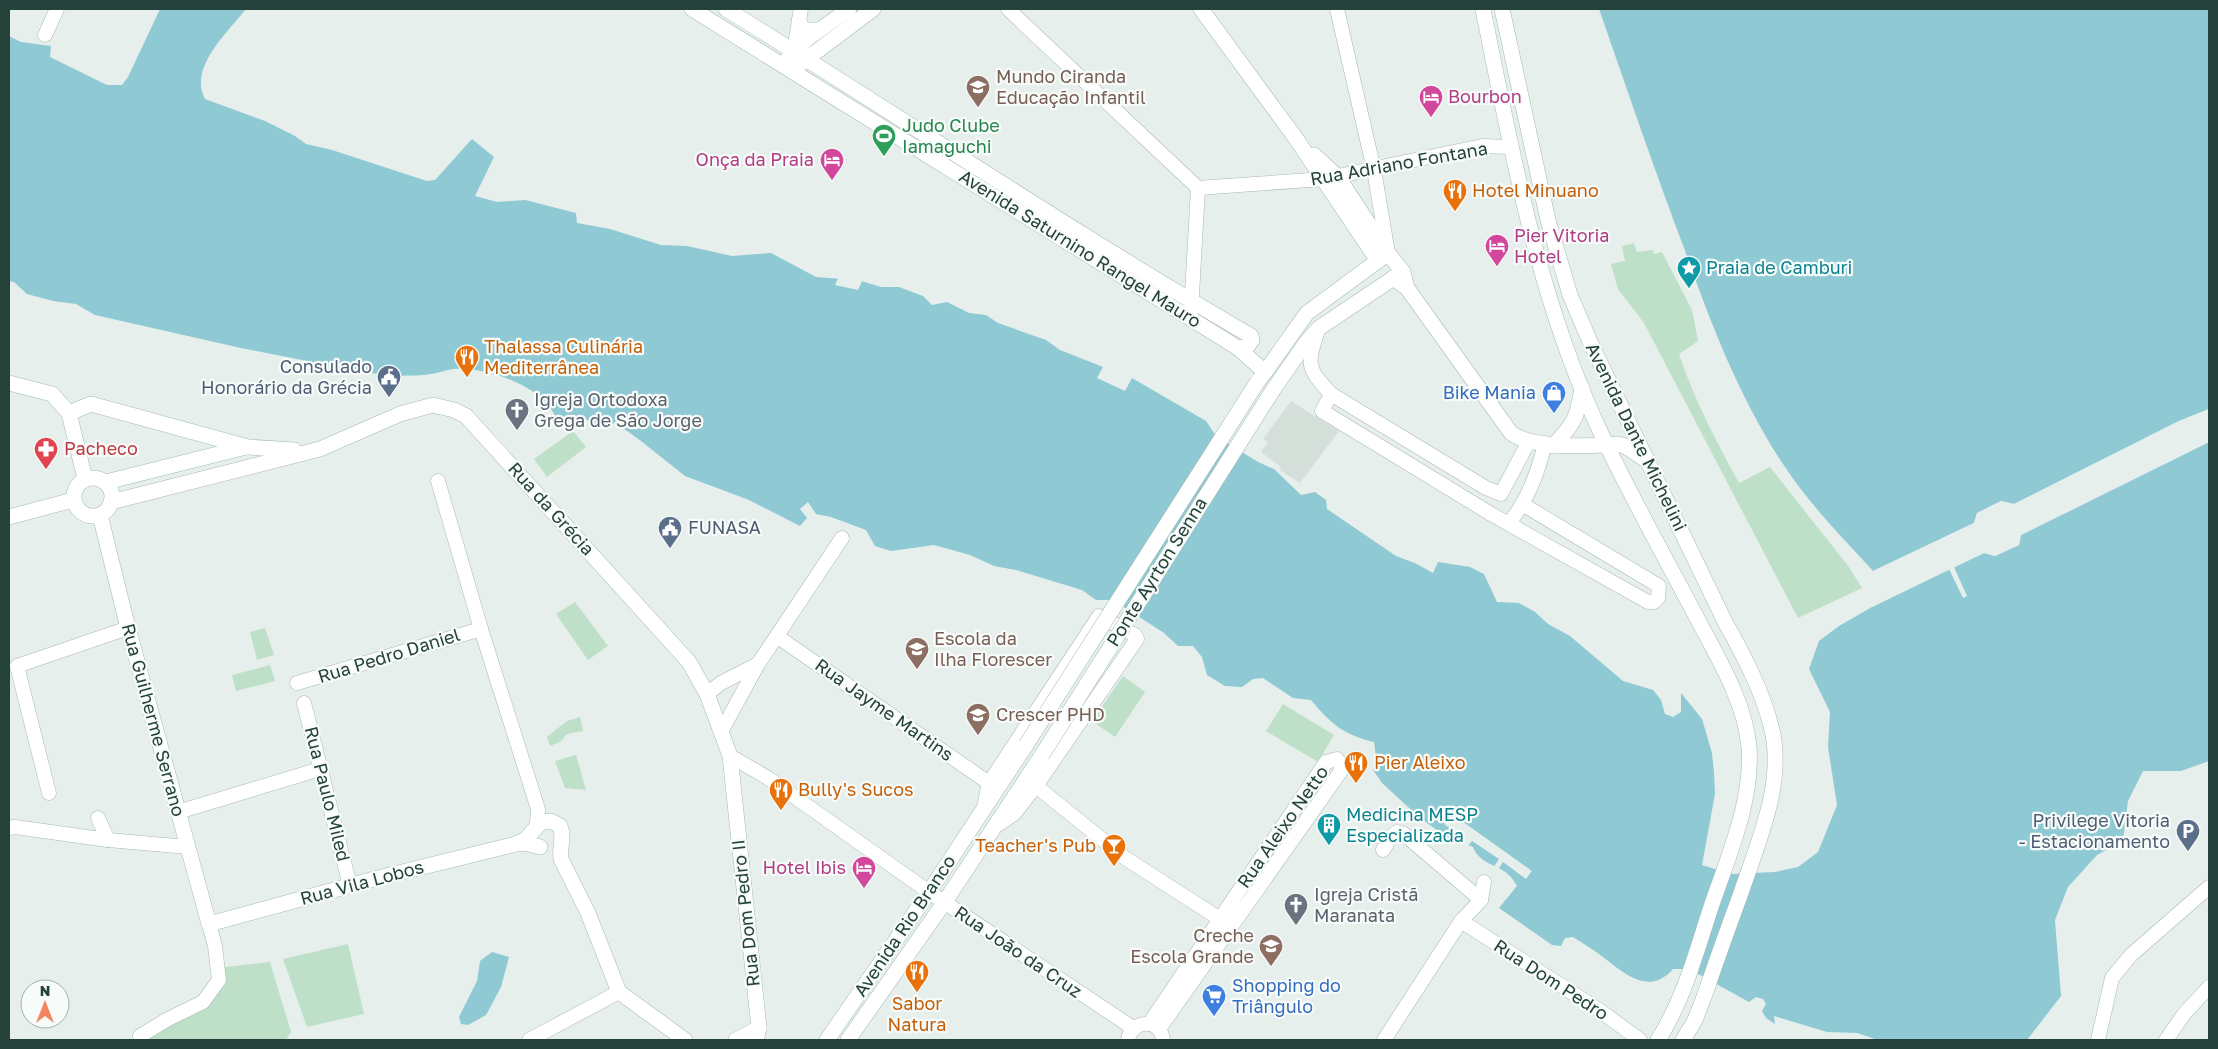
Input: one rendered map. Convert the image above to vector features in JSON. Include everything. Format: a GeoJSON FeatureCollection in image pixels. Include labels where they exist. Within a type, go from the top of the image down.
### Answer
{"type":"FeatureCollection","features":[{"type":"Feature","properties":{"kind":"street"},"geometry":{"type":"LineString","coordinates":[[45,35],[57,9]]}},
{"type":"Feature","properties":{"kind":"street","name":"Avenida Saturnino Rangel Mauro"},"geometry":{"type":"LineString","coordinates":[[692,9],[788,67],[1251,336],[1252,340],[1247,347],[1238,348]]}},
{"type":"Feature","properties":{"kind":"street","name":"Avenida Saturnino Rangel Mauro"},"geometry":{"type":"LineString","coordinates":[[726,9],[800,55],[1191,319],[1238,348],[1261,377]]}},
{"type":"Feature","properties":{"kind":"street"},"geometry":{"type":"LineString","coordinates":[[788,67],[819,30],[849,9]]}},
{"type":"Feature","properties":{"kind":"street"},"geometry":{"type":"LineString","coordinates":[[800,55],[872,9]]}},
{"type":"Feature","properties":{"kind":"street"},"geometry":{"type":"LineString","coordinates":[[1008,9],[1198,188],[1191,319]]}},
{"type":"Feature","properties":{"kind":"street"},"geometry":{"type":"LineString","coordinates":[[1201,9],[1297,140],[1331,178],[1383,257],[1511,432],[1520,439],[1549,444],[1625,446],[1650,462]]}},
{"type":"Feature","properties":{"kind":"street"},"geometry":{"type":"LineString","coordinates":[[1337,9],[1374,170],[1383,257]]}},
{"type":"Feature","properties":{"kind":"street","name":"Avenida Dante Michelini"},"geometry":{"type":"LineString","coordinates":[[1483,9],[1511,147],[1538,265],[1569,354],[1607,445],[1715,652],[1739,706],[1749,745],[1749,778],[1731,848],[1684,989],[1671,1019],[1658,1040]]}},
{"type":"Feature","properties":{"kind":"street","name":"Avenida Dante Michelini"},"geometry":{"type":"LineString","coordinates":[[1502,9],[1548,220],[1570,295],[1591,344],[1650,462],[1725,622],[1743,654],[1772,727],[1775,758],[1774,773],[1764,825],[1704,997],[1695,1020],[1683,1040]]}},
{"type":"Feature","properties":{"kind":"street"},"geometry":{"type":"LineString","coordinates":[[800,15],[800,55]]}},
{"type":"Feature","properties":{"kind":"street"},"geometry":{"type":"LineString","coordinates":[[800,15],[803,30],[819,30]]}},
{"type":"Feature","properties":{"kind":"street","name":"Rua Adriano Fontana"},"geometry":{"type":"LineString","coordinates":[[1198,188],[1331,178],[1482,146],[1511,147]]}},
{"type":"Feature","properties":{"kind":"street","name":"Ponte Ayrton Senna"},"geometry":{"type":"LineString","coordinates":[[1026,745],[1261,377],[1307,313],[1383,257]]}},
{"type":"Feature","properties":{"kind":"street","name":"Ponte Ayrton Senna"},"geometry":{"type":"LineString","coordinates":[[1042,755],[1273,390],[1305,344],[1319,328],[1398,275]]}},
{"type":"Feature","properties":{"kind":"street"},"geometry":{"type":"LineString","coordinates":[[1319,328],[1311,353],[1310,367],[1313,375],[1331,394],[1486,488],[1500,494]]}},
{"type":"Feature","properties":{"kind":"street"},"geometry":{"type":"LineString","coordinates":[[1569,354],[1591,344]]}},
{"type":"Feature","properties":{"kind":"street"},"geometry":{"type":"LineString","coordinates":[[9,383],[52,394],[69,413],[85,479]]}},
{"type":"Feature","properties":{"kind":"street"},"geometry":{"type":"LineString","coordinates":[[1509,523],[1522,504],[1549,444],[1574,424],[1582,387]]}},
{"type":"Feature","properties":{"kind":"street"},"geometry":{"type":"LineString","coordinates":[[1331,394],[1322,411],[1329,420],[1648,602],[1654,602],[1658,598],[1659,586],[1522,504]]}},
{"type":"Feature","properties":{"kind":"street"},"geometry":{"type":"LineString","coordinates":[[69,413],[91,404],[248,446],[275,450],[320,448]]}},
{"type":"Feature","properties":{"kind":"street","name":"Rua da Grécia"},"geometry":{"type":"LineString","coordinates":[[320,448],[400,414],[433,405],[454,410],[466,416],[689,662],[707,694],[722,733]]}},
{"type":"Feature","properties":{"kind":"street"},"geometry":{"type":"LineString","coordinates":[[1491,514],[1529,441]]}},
{"type":"Feature","properties":{"kind":"street"},"geometry":{"type":"LineString","coordinates":[[106,482],[112,494],[112,502],[106,511],[100,515],[91,516],[83,514],[77,508],[74,500],[76,488],[85,479],[94,477],[106,482],[248,446]]}},
{"type":"Feature","properties":{"kind":"street"},"geometry":{"type":"LineString","coordinates":[[112,502],[320,448]]}},
{"type":"Feature","properties":{"kind":"street"},"geometry":{"type":"LineString","coordinates":[[438,481],[538,809],[541,825],[534,839],[542,848],[556,854],[561,859],[588,913],[619,992],[686,1040]]}},
{"type":"Feature","properties":{"kind":"street"},"geometry":{"type":"LineString","coordinates":[[9,517],[74,500]]}},
{"type":"Feature","properties":{"kind":"street","name":"Rua Guilherme Serrano"},"geometry":{"type":"LineString","coordinates":[[100,515],[128,628],[208,924]]}},
{"type":"Feature","properties":{"kind":"street"},"geometry":{"type":"LineString","coordinates":[[722,733],[758,664],[778,637],[842,538]]}},
{"type":"Feature","properties":{"kind":"street","name":"Avenida Rio Branco"},"geometry":{"type":"LineString","coordinates":[[983,810],[989,784],[1099,616],[1135,635],[1137,639],[1036,786],[1014,814],[994,828]]}},
{"type":"Feature","properties":{"kind":"street"},"geometry":{"type":"LineString","coordinates":[[49,794],[17,666],[128,628]]}},
{"type":"Feature","properties":{"kind":"street","name":"Rua Pedro Daniel"},"geometry":{"type":"LineString","coordinates":[[297,683],[482,629]]}},
{"type":"Feature","properties":{"kind":"street","name":"Rua Jayme Martins"},"geometry":{"type":"LineString","coordinates":[[778,637],[989,784]]}},
{"type":"Feature","properties":{"kind":"street"},"geometry":{"type":"LineString","coordinates":[[707,694],[721,683],[758,664]]}},
{"type":"Feature","properties":{"kind":"street","name":"Rua Paulo Miled"},"geometry":{"type":"LineString","coordinates":[[304,703],[350,886]]}},
{"type":"Feature","properties":{"kind":"street","name":"Rua Dom Pedro II"},"geometry":{"type":"LineString","coordinates":[[722,733],[736,759],[734,797],[758,1034],[736,1040]]}},
{"type":"Feature","properties":{"kind":"street","name":"Avenida Rio Branco"},"geometry":{"type":"LineString","coordinates":[[827,1040],[929,892],[1026,745]]}},
{"type":"Feature","properties":{"kind":"street","name":"Avenida Rio Branco"},"geometry":{"type":"LineString","coordinates":[[848,1040],[944,903],[1042,755]]}},
{"type":"Feature","properties":{"kind":"street","name":"Rua João da Cruz"},"geometry":{"type":"LineString","coordinates":[[736,759],[768,778],[1130,1034]]}},
{"type":"Feature","properties":{"kind":"street","name":"Rua Aleixo Netto"},"geometry":{"type":"LineString","coordinates":[[1337,759],[1341,765],[1340,771],[1157,1031],[1220,919],[1326,762],[1337,759]]}},
{"type":"Feature","properties":{"kind":"street"},"geometry":{"type":"LineString","coordinates":[[178,812],[320,769]]}},
{"type":"Feature","properties":{"kind":"street"},"geometry":{"type":"LineString","coordinates":[[1036,786],[1125,858],[1220,919]]}},
{"type":"Feature","properties":{"kind":"street"},"geometry":{"type":"LineString","coordinates":[[98,818],[108,840]]}},
{"type":"Feature","properties":{"kind":"street"},"geometry":{"type":"LineString","coordinates":[[541,825],[556,823],[562,831],[561,859]]}},
{"type":"Feature","properties":{"kind":"street","name":"Rua Vila Lobos"},"geometry":{"type":"LineString","coordinates":[[516,844],[526,839],[541,825]]}},
{"type":"Feature","properties":{"kind":"street"},"geometry":{"type":"LineString","coordinates":[[9,828],[15,827],[108,840],[188,847]]}},
{"type":"Feature","properties":{"kind":"street"},"geometry":{"type":"LineString","coordinates":[[1383,850],[1391,836],[1397,832],[1404,834],[1481,900]]}},
{"type":"Feature","properties":{"kind":"street"},"geometry":{"type":"LineString","coordinates":[[542,848],[555,848],[562,841]]}},
{"type":"Feature","properties":{"kind":"street","name":"Rua Vila Lobos"},"geometry":{"type":"LineString","coordinates":[[208,924],[516,844],[526,843],[542,848]]}},
{"type":"Feature","properties":{"kind":"street"},"geometry":{"type":"LineString","coordinates":[[1384,1040],[1461,921],[1481,900],[1484,882]]}},
{"type":"Feature","properties":{"kind":"street"},"geometry":{"type":"LineString","coordinates":[[2098,1040],[2112,978],[2131,955],[2209,887]]}},
{"type":"Feature","properties":{"kind":"street","name":"Rua Dom Pedro"},"geometry":{"type":"LineString","coordinates":[[1461,921],[1599,1010],[1640,1040]]}},
{"type":"Feature","properties":{"kind":"street"},"geometry":{"type":"LineString","coordinates":[[140,1036],[168,1019],[203,1002],[219,980],[215,946],[208,924]]}},
{"type":"Feature","properties":{"kind":"street"},"geometry":{"type":"LineString","coordinates":[[2166,1040],[2184,1014],[2209,987]]}},
{"type":"Feature","properties":{"kind":"street"},"geometry":{"type":"LineString","coordinates":[[529,1040],[619,992]]}},
{"type":"Feature","properties":{"kind":"street"},"geometry":{"type":"LineString","coordinates":[[1130,1034],[1140,1024],[1157,1031]]}},
{"type":"Feature","properties":{"kind":"shaded area"},"geometry":{"type":"Polygon","coordinates":[[[1291,401],[1339,431],[1300,483],[1280,470],[1281,467],[1261,452],[1268,442],[1263,439],[1291,401]]]}},
{"type":"Feature","properties":{"kind":"green space"},"geometry":{"type":"Polygon","coordinates":[[[1634,243],[1637,252],[1653,250],[1654,254],[1662,252],[1692,310],[1698,341],[1679,354],[1706,420],[1739,483],[1770,467],[1849,567],[1862,588],[1798,618],[1644,323],[1618,289],[1611,264],[1625,261],[1622,246],[1634,243]]]}},
{"type":"Feature","properties":{"kind":"green space"},"geometry":{"type":"Polygon","coordinates":[[[573,431],[586,447],[547,477],[534,459],[573,431]]]}},
{"type":"Feature","properties":{"kind":"green space"},"geometry":{"type":"Polygon","coordinates":[[[575,602],[608,646],[588,660],[556,614],[575,602]]]}},
{"type":"Feature","properties":{"kind":"green space"},"geometry":{"type":"Polygon","coordinates":[[[265,628],[274,655],[257,660],[250,632],[265,628]]]}},
{"type":"Feature","properties":{"kind":"green space"},"geometry":{"type":"Polygon","coordinates":[[[270,665],[275,681],[236,691],[232,675],[270,665]]]}},
{"type":"Feature","properties":{"kind":"green space"},"geometry":{"type":"Polygon","coordinates":[[[1123,676],[1145,692],[1115,737],[1092,721],[1123,676]]]}},
{"type":"Feature","properties":{"kind":"green space"},"geometry":{"type":"Polygon","coordinates":[[[1283,704],[1334,735],[1318,762],[1266,731],[1283,704]]]}},
{"type":"Feature","properties":{"kind":"green space"},"geometry":{"type":"Polygon","coordinates":[[[580,717],[583,731],[567,734],[560,742],[550,746],[547,737],[567,721],[580,717]]]}},
{"type":"Feature","properties":{"kind":"green space"},"geometry":{"type":"Polygon","coordinates":[[[576,755],[586,790],[565,788],[555,761],[576,755]]]}},
{"type":"Feature","properties":{"kind":"green space"},"geometry":{"type":"Polygon","coordinates":[[[348,944],[364,1014],[307,1027],[283,959],[348,944]]]}},
{"type":"Feature","properties":{"kind":"green space"},"geometry":{"type":"Polygon","coordinates":[[[270,962],[291,1032],[286,1040],[140,1040],[210,991],[217,968],[270,962]]]}},
{"type":"Feature","properties":{"kind":"water"},"geometry":{"type":"Polygon","coordinates":[[[160,9],[246,9],[212,51],[206,63],[201,87],[205,99],[265,121],[295,136],[306,144],[332,150],[427,181],[435,180],[472,139],[494,157],[475,196],[497,202],[525,200],[576,213],[577,223],[610,229],[661,245],[687,246],[732,256],[771,253],[816,277],[858,280],[881,287],[899,287],[923,296],[932,305],[947,302],[969,313],[986,315],[998,323],[1046,340],[1060,350],[1103,367],[1097,378],[1125,391],[1132,378],[1206,421],[1216,436],[1258,462],[1274,469],[1301,495],[1315,492],[1326,500],[1327,509],[1396,556],[1433,573],[1438,562],[1470,567],[1484,574],[1497,602],[1519,603],[1535,612],[1548,624],[1570,636],[1623,681],[1653,690],[1661,700],[1665,714],[1673,717],[1681,712],[1681,693],[1702,719],[1712,753],[1715,794],[1702,865],[1731,874],[1775,872],[1798,867],[1818,852],[1837,805],[1828,747],[1830,712],[1809,669],[1819,641],[1839,626],[1872,607],[1984,553],[1995,556],[2019,545],[2021,535],[2209,442],[2209,761],[2181,771],[2143,771],[2128,801],[2123,840],[2097,855],[2068,887],[2055,920],[2061,996],[2027,1040],[1878,1040],[1857,1033],[1827,1032],[1774,1016],[1775,1024],[1766,1018],[1762,1011],[1766,1004],[1763,999],[1756,997],[1749,1002],[1687,969],[1673,969],[1664,977],[1654,981],[1635,979],[1573,937],[1565,938],[1561,946],[1552,945],[1499,908],[1517,886],[1512,878],[1506,872],[1485,861],[1476,853],[1473,847],[1445,836],[1419,817],[1382,783],[1373,770],[1376,757],[1374,742],[1346,732],[1325,716],[1311,700],[1293,698],[1263,678],[1253,679],[1242,687],[1225,686],[1207,675],[1202,657],[1193,646],[1178,646],[1164,633],[1113,600],[1096,600],[1082,590],[1016,570],[994,566],[970,555],[934,545],[891,551],[875,546],[866,530],[831,517],[816,514],[808,502],[800,509],[807,518],[800,526],[749,500],[685,476],[616,423],[598,427],[584,418],[577,423],[555,416],[538,395],[511,380],[496,375],[481,371],[453,369],[427,375],[399,376],[400,384],[394,384],[391,375],[349,371],[338,373],[312,362],[95,315],[76,304],[53,301],[27,294],[14,282],[9,281],[9,36],[21,42],[51,46],[50,57],[107,85],[122,85],[128,77],[160,9]]]}},
{"type":"Feature","properties":{"kind":"water"},"geometry":{"type":"Polygon","coordinates":[[[1599,9],[2209,9],[2209,409],[2179,421],[2014,504],[2001,501],[1977,513],[1974,523],[1873,571],[1805,495],[1769,441],[1740,388],[1694,276],[1599,9]]]}},
{"type":"Feature","properties":{"kind":"water"},"geometry":{"type":"Polygon","coordinates":[[[492,952],[509,957],[501,987],[486,1015],[468,1025],[461,1024],[459,1017],[477,981],[480,961],[492,952]]]}},
{"type":"Feature","properties":{"kind":"pier"},"geometry":{"type":"Polygon","coordinates":[[[839,276],[863,279],[858,290],[835,285],[839,276]]]}},
{"type":"Feature","properties":{"kind":"pier"},"geometry":{"type":"Polygon","coordinates":[[[2209,409],[2209,412],[2180,423],[2015,506],[2001,504],[1979,515],[1975,525],[1874,574],[1871,572],[1974,523],[1977,513],[2001,501],[2014,504],[2179,421],[2209,409]]]}},
{"type":"Feature","properties":{"kind":"pier"},"geometry":{"type":"Polygon","coordinates":[[[2209,439],[2209,442],[2021,535],[2019,545],[1995,556],[1984,553],[1954,567],[1967,596],[1963,598],[1949,569],[1872,607],[1871,605],[1983,551],[1995,553],[2017,543],[2020,533],[2209,439]]]}},
{"type":"Feature","properties":{"kind":"pier"},"geometry":{"type":"Polygon","coordinates":[[[1452,814],[1532,871],[1526,879],[1503,862],[1497,871],[1493,868],[1499,859],[1472,841],[1467,847],[1462,845],[1465,839],[1444,824],[1452,814]]]}},
{"type":"Feature","properties":{"kind":"place","name":"Mundo Ciranda Educação Infantil"},"geometry":{"type":"Point","coordinates":[978,108]}},
{"type":"Feature","properties":{"kind":"place","name":"Bourbon"},"geometry":{"type":"Point","coordinates":[1431,118]}},
{"type":"Feature","properties":{"kind":"place","name":"Judo Clube Iamaguchi"},"geometry":{"type":"Point","coordinates":[884,157]}},
{"type":"Feature","properties":{"kind":"place","name":"Onça da Praia"},"geometry":{"type":"Point","coordinates":[832,181]}},
{"type":"Feature","properties":{"kind":"place","name":"Hotel Minuano"},"geometry":{"type":"Point","coordinates":[1455,212]}},
{"type":"Feature","properties":{"kind":"place","name":"Pier Vitoria Hotel"},"geometry":{"type":"Point","coordinates":[1497,267]}},
{"type":"Feature","properties":{"kind":"place","name":"Praia de Camburi"},"geometry":{"type":"Point","coordinates":[1689,289]}},
{"type":"Feature","properties":{"kind":"place","name":"Thalassa Culinária Mediterrânea"},"geometry":{"type":"Point","coordinates":[467,378]}},
{"type":"Feature","properties":{"kind":"place","name":"Consulado Honorário da Grécia"},"geometry":{"type":"Point","coordinates":[389,398]}},
{"type":"Feature","properties":{"kind":"place","name":"Bike Mania"},"geometry":{"type":"Point","coordinates":[1554,414]}},
{"type":"Feature","properties":{"kind":"place","name":"Igreja Ortodoxa Grega de São Jorge"},"geometry":{"type":"Point","coordinates":[517,431]}},
{"type":"Feature","properties":{"kind":"place","name":"Pacheco"},"geometry":{"type":"Point","coordinates":[46,470]}},
{"type":"Feature","properties":{"kind":"place","name":"FUNASA"},"geometry":{"type":"Point","coordinates":[670,549]}},
{"type":"Feature","properties":{"kind":"place","name":"Escola da Ilha Florescer"},"geometry":{"type":"Point","coordinates":[917,670]}},
{"type":"Feature","properties":{"kind":"place","name":"Crescer PHD"},"geometry":{"type":"Point","coordinates":[978,736]}},
{"type":"Feature","properties":{"kind":"place","name":"Pier Aleixo"},"geometry":{"type":"Point","coordinates":[1356,784]}},
{"type":"Feature","properties":{"kind":"place","name":"Bully's Sucos"},"geometry":{"type":"Point","coordinates":[781,811]}},
{"type":"Feature","properties":{"kind":"place","name":"Medicina MESP Especializada"},"geometry":{"type":"Point","coordinates":[1329,846]}},
{"type":"Feature","properties":{"kind":"place","name":"Privilege Vitoria - Estacionamento"},"geometry":{"type":"Point","coordinates":[2188,852]}},
{"type":"Feature","properties":{"kind":"place","name":"Teacher's Pub"},"geometry":{"type":"Point","coordinates":[1114,867]}},
{"type":"Feature","properties":{"kind":"place","name":"Hotel Ibis"},"geometry":{"type":"Point","coordinates":[864,889]}},
{"type":"Feature","properties":{"kind":"place","name":"Igreja Cristã Maranata"},"geometry":{"type":"Point","coordinates":[1296,926]}},
{"type":"Feature","properties":{"kind":"place","name":"Creche Escola Grande"},"geometry":{"type":"Point","coordinates":[1271,967]}},
{"type":"Feature","properties":{"kind":"place","name":"Sabor Natura"},"geometry":{"type":"Point","coordinates":[917,993]}},
{"type":"Feature","properties":{"kind":"place","name":"Shopping do Triângulo"},"geometry":{"type":"Point","coordinates":[1214,1017]}}]}
